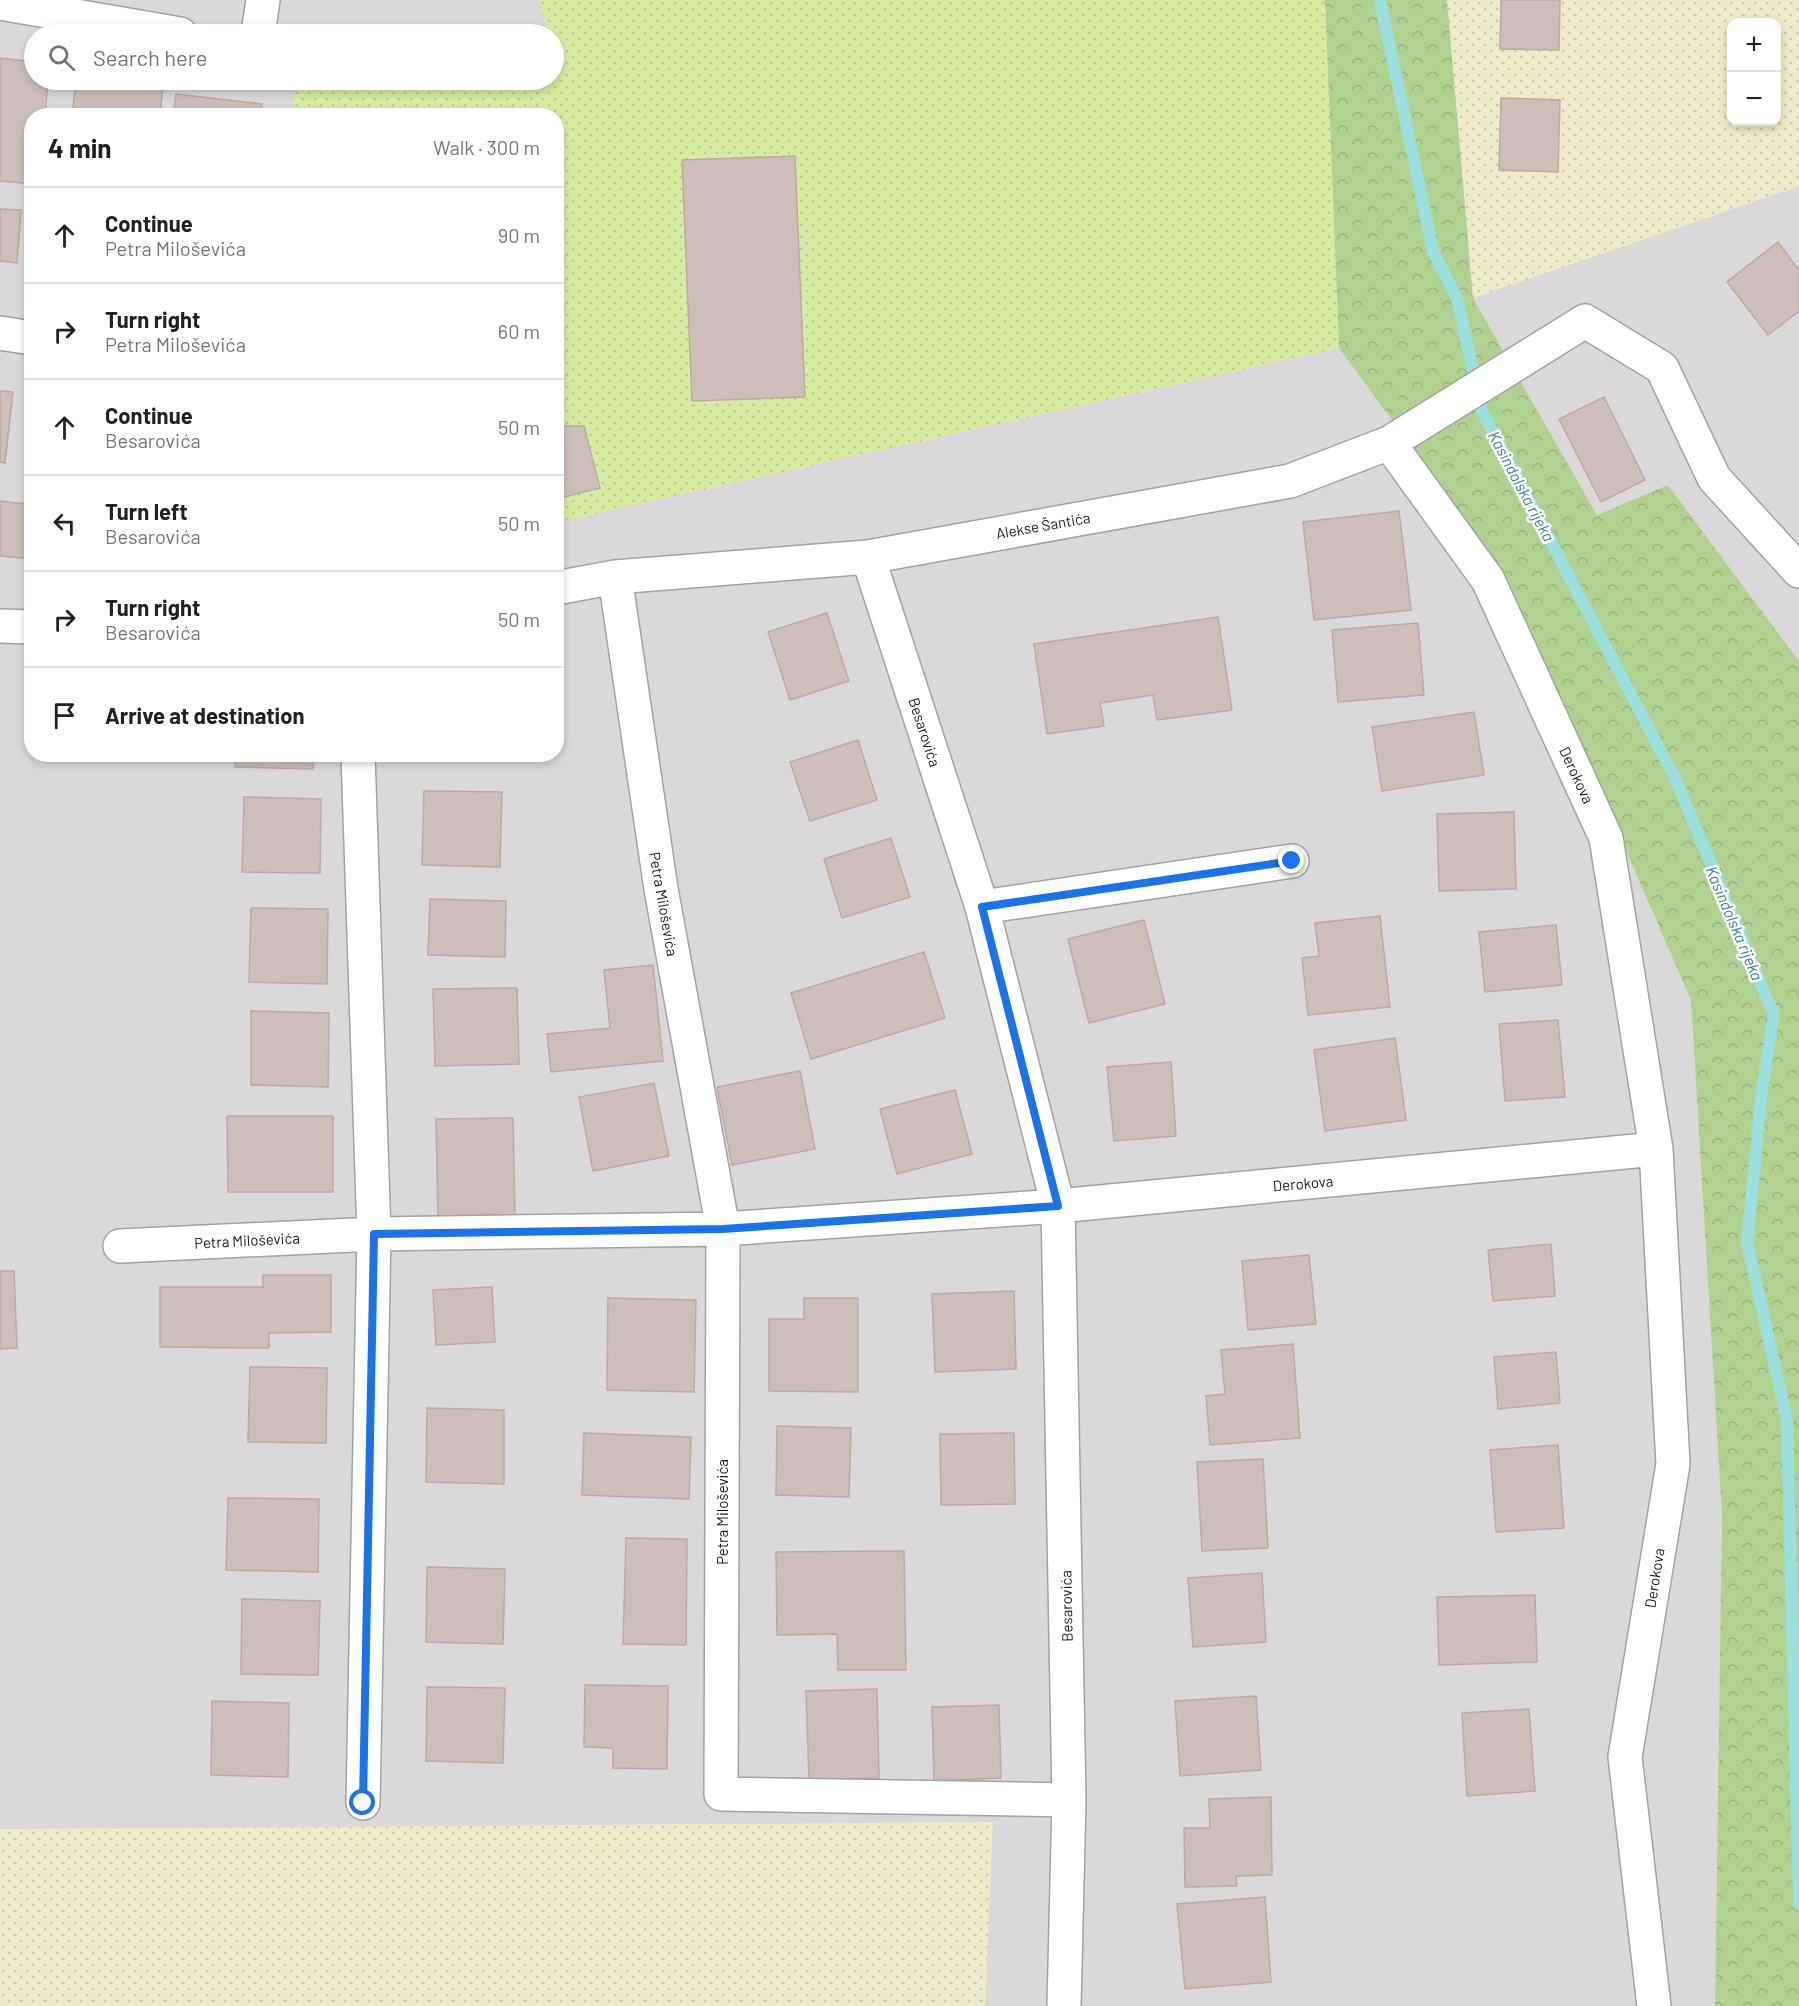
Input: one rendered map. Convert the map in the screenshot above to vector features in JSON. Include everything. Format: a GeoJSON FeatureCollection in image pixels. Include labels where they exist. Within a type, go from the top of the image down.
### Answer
{"type":"FeatureCollection","features":[{"type":"Feature","properties":{"kind":"street"},"geometry":{"type":"LineString","coordinates":[[259,24],[263,0]]}},
{"type":"Feature","properties":{"kind":"street"},"geometry":{"type":"LineString","coordinates":[[0,3],[122,24]]}},
{"type":"Feature","properties":{"kind":"street","name":"Alekse Šantića"},"geometry":{"type":"LineString","coordinates":[[564,587],[615,577],[868,557],[1290,481],[1389,443],[1585,321],[1662,368],[1714,478],[1799,571]]}},
{"type":"Feature","properties":{"kind":"street"},"geometry":{"type":"LineString","coordinates":[[0,333],[24,337]]}},
{"type":"Feature","properties":{"kind":"street","name":"Derokova"},"geometry":{"type":"LineString","coordinates":[[1389,443],[1488,580],[1606,838],[1656,1149],[1673,1464],[1625,1757],[1654,2006]]}},
{"type":"Feature","properties":{"kind":"street","name":"Besarovića"},"geometry":{"type":"LineString","coordinates":[[868,557],[982,907],[1058,1206],[1070,1800],[1064,2006]]}},
{"type":"Feature","properties":{"kind":"street","name":"Petra Miloševića"},"geometry":{"type":"LineString","coordinates":[[615,577],[661,889],[723,1229],[721,1794],[1070,1800]]}},
{"type":"Feature","properties":{"kind":"street"},"geometry":{"type":"LineString","coordinates":[[0,626],[24,627]]}},
{"type":"Feature","properties":{"kind":"street"},"geometry":{"type":"LineString","coordinates":[[358,762],[374,1234],[363,1803]]}},
{"type":"Feature","properties":{"kind":"street"},"geometry":{"type":"LineString","coordinates":[[982,907],[1292,861]]}},
{"type":"Feature","properties":{"kind":"street","name":"Derokova"},"geometry":{"type":"LineString","coordinates":[[1058,1206],[1656,1149]]}},
{"type":"Feature","properties":{"kind":"street"},"geometry":{"type":"LineString","coordinates":[[723,1229],[1058,1206]]}},
{"type":"Feature","properties":{"kind":"street","name":"Petra Miloševića"},"geometry":{"type":"LineString","coordinates":[[120,1246],[374,1234],[723,1229]]}},
{"type":"Feature","properties":{"kind":"shaded area"},"geometry":{"type":"Polygon","coordinates":[[[0,0],[540,0],[545,24],[24,24],[24,90],[295,90],[294,108],[24,108],[24,762],[564,762],[564,520],[1339,348],[1506,575],[1691,1000],[1722,1516],[1715,2006],[0,2006],[0,0]]]}},
{"type":"Feature","properties":{"kind":"shaded area"},"geometry":{"type":"Polygon","coordinates":[[[1447,0],[1799,0],[1799,186],[1473,298],[1447,0]]]}},
{"type":"Feature","properties":{"kind":"shaded area"},"geometry":{"type":"Polygon","coordinates":[[[1799,186],[1799,661],[1668,485],[1597,515],[1473,298],[1799,186]]]}},
{"type":"Feature","properties":{"kind":"shaded area"},"geometry":{"type":"Polygon","coordinates":[[[993,1822],[985,2006],[0,2006],[0,1829],[993,1822]]]}},
{"type":"Feature","properties":{"kind":"green space"},"geometry":{"type":"Polygon","coordinates":[[[540,0],[1325,0],[1339,348],[564,520],[564,108],[294,108],[295,90],[564,90],[564,24],[545,24],[540,0]]]}},
{"type":"Feature","properties":{"kind":"green space"},"geometry":{"type":"Polygon","coordinates":[[[1325,0],[1447,0],[1473,298],[1597,515],[1668,485],[1799,661],[1799,2006],[1715,2006],[1722,1516],[1691,1000],[1506,575],[1339,348],[1325,0]]]}},
{"type":"Feature","properties":{"kind":"building"},"geometry":{"type":"Polygon","coordinates":[[[1501,0],[1560,0],[1559,50],[1500,49],[1501,0]]]}},
{"type":"Feature","properties":{"kind":"building"},"geometry":{"type":"Polygon","coordinates":[[[0,58],[24,61],[24,90],[47,90],[46,108],[24,108],[24,183],[0,181],[0,58]]]}},
{"type":"Feature","properties":{"kind":"building"},"geometry":{"type":"Polygon","coordinates":[[[75,90],[163,90],[161,108],[73,108],[75,90]]]}},
{"type":"Feature","properties":{"kind":"building"},"geometry":{"type":"Polygon","coordinates":[[[176,94],[262,104],[261,108],[174,108],[176,94]]]}},
{"type":"Feature","properties":{"kind":"building"},"geometry":{"type":"Polygon","coordinates":[[[1501,98],[1560,100],[1558,172],[1499,170],[1501,98]]]}},
{"type":"Feature","properties":{"kind":"building"},"geometry":{"type":"Polygon","coordinates":[[[795,156],[805,397],[692,401],[682,160],[795,156]]]}},
{"type":"Feature","properties":{"kind":"building"},"geometry":{"type":"Polygon","coordinates":[[[0,209],[21,210],[17,263],[0,261],[0,209]]]}},
{"type":"Feature","properties":{"kind":"building"},"geometry":{"type":"Polygon","coordinates":[[[1778,242],[1799,270],[1799,311],[1768,335],[1727,282],[1778,242]]]}},
{"type":"Feature","properties":{"kind":"building"},"geometry":{"type":"Polygon","coordinates":[[[0,391],[13,392],[5,463],[0,462],[0,391]]]}},
{"type":"Feature","properties":{"kind":"building"},"geometry":{"type":"Polygon","coordinates":[[[1604,397],[1645,480],[1601,502],[1559,419],[1604,397]]]}},
{"type":"Feature","properties":{"kind":"building"},"geometry":{"type":"Polygon","coordinates":[[[564,426],[584,426],[600,488],[564,497],[564,426]]]}},
{"type":"Feature","properties":{"kind":"building"},"geometry":{"type":"Polygon","coordinates":[[[0,501],[24,504],[24,558],[0,556],[0,501]]]}},
{"type":"Feature","properties":{"kind":"building"},"geometry":{"type":"Polygon","coordinates":[[[1399,511],[1411,610],[1314,620],[1303,522],[1399,511]]]}},
{"type":"Feature","properties":{"kind":"building"},"geometry":{"type":"Polygon","coordinates":[[[827,613],[849,681],[790,700],[768,632],[827,613]]]}},
{"type":"Feature","properties":{"kind":"building"},"geometry":{"type":"Polygon","coordinates":[[[1218,617],[1232,710],[1157,720],[1153,695],[1100,703],[1104,726],[1047,734],[1034,644],[1218,617]]]}},
{"type":"Feature","properties":{"kind":"building"},"geometry":{"type":"Polygon","coordinates":[[[1418,623],[1424,695],[1338,702],[1332,630],[1418,623]]]}},
{"type":"Feature","properties":{"kind":"building"},"geometry":{"type":"Polygon","coordinates":[[[1474,712],[1484,775],[1382,791],[1372,727],[1474,712]]]}},
{"type":"Feature","properties":{"kind":"building"},"geometry":{"type":"Polygon","coordinates":[[[858,740],[877,800],[810,821],[790,762],[858,740]]]}},
{"type":"Feature","properties":{"kind":"building"},"geometry":{"type":"Polygon","coordinates":[[[235,762],[313,762],[313,769],[235,767],[235,762]]]}},
{"type":"Feature","properties":{"kind":"building"},"geometry":{"type":"Polygon","coordinates":[[[424,791],[502,792],[500,867],[422,865],[424,791]]]}},
{"type":"Feature","properties":{"kind":"building"},"geometry":{"type":"Polygon","coordinates":[[[244,797],[321,799],[320,873],[242,872],[244,797]]]}},
{"type":"Feature","properties":{"kind":"building"},"geometry":{"type":"Polygon","coordinates":[[[1514,812],[1516,889],[1439,891],[1437,814],[1514,812]]]}},
{"type":"Feature","properties":{"kind":"building"},"geometry":{"type":"Polygon","coordinates":[[[891,838],[910,897],[842,918],[824,859],[891,838]]]}},
{"type":"Feature","properties":{"kind":"building"},"geometry":{"type":"Polygon","coordinates":[[[430,899],[506,901],[505,957],[428,955],[430,899]]]}},
{"type":"Feature","properties":{"kind":"building"},"geometry":{"type":"Polygon","coordinates":[[[251,908],[328,909],[327,984],[249,982],[251,908]]]}},
{"type":"Feature","properties":{"kind":"building"},"geometry":{"type":"Polygon","coordinates":[[[1380,916],[1390,1007],[1308,1015],[1302,958],[1319,956],[1315,923],[1380,916]]]}},
{"type":"Feature","properties":{"kind":"building"},"geometry":{"type":"Polygon","coordinates":[[[1144,920],[1165,1004],[1089,1023],[1068,939],[1144,920]]]}},
{"type":"Feature","properties":{"kind":"building"},"geometry":{"type":"Polygon","coordinates":[[[1556,925],[1562,985],[1485,992],[1479,932],[1556,925]]]}},
{"type":"Feature","properties":{"kind":"building"},"geometry":{"type":"Polygon","coordinates":[[[924,952],[945,1018],[811,1059],[791,993],[924,952]]]}},
{"type":"Feature","properties":{"kind":"building"},"geometry":{"type":"Polygon","coordinates":[[[653,965],[663,1061],[551,1072],[547,1034],[610,1028],[604,970],[653,965]]]}},
{"type":"Feature","properties":{"kind":"building"},"geometry":{"type":"Polygon","coordinates":[[[517,988],[519,1064],[435,1066],[433,989],[517,988]]]}},
{"type":"Feature","properties":{"kind":"building"},"geometry":{"type":"Polygon","coordinates":[[[251,1011],[329,1013],[328,1087],[251,1085],[251,1011]]]}},
{"type":"Feature","properties":{"kind":"building"},"geometry":{"type":"Polygon","coordinates":[[[1558,1020],[1565,1097],[1505,1101],[1499,1024],[1558,1020]]]}},
{"type":"Feature","properties":{"kind":"building"},"geometry":{"type":"Polygon","coordinates":[[[1395,1038],[1406,1120],[1325,1131],[1314,1050],[1395,1038]]]}},
{"type":"Feature","properties":{"kind":"building"},"geometry":{"type":"Polygon","coordinates":[[[1171,1062],[1176,1136],[1114,1141],[1107,1067],[1171,1062]]]}},
{"type":"Feature","properties":{"kind":"building"},"geometry":{"type":"Polygon","coordinates":[[[800,1071],[815,1149],[732,1165],[717,1087],[800,1071]]]}},
{"type":"Feature","properties":{"kind":"building"},"geometry":{"type":"Polygon","coordinates":[[[654,1083],[669,1156],[593,1171],[579,1097],[654,1083]]]}},
{"type":"Feature","properties":{"kind":"building"},"geometry":{"type":"Polygon","coordinates":[[[955,1090],[972,1154],[897,1174],[880,1109],[955,1090]]]}},
{"type":"Feature","properties":{"kind":"building"},"geometry":{"type":"Polygon","coordinates":[[[227,1116],[333,1116],[333,1192],[228,1192],[227,1116]]]}},
{"type":"Feature","properties":{"kind":"building"},"geometry":{"type":"Polygon","coordinates":[[[513,1118],[515,1215],[438,1216],[436,1119],[513,1118]]]}},
{"type":"Feature","properties":{"kind":"building"},"geometry":{"type":"Polygon","coordinates":[[[1551,1244],[1555,1296],[1493,1301],[1488,1250],[1551,1244]]]}},
{"type":"Feature","properties":{"kind":"building"},"geometry":{"type":"Polygon","coordinates":[[[1309,1255],[1316,1324],[1248,1330],[1242,1261],[1309,1255]]]}},
{"type":"Feature","properties":{"kind":"building"},"geometry":{"type":"Polygon","coordinates":[[[0,1271],[14,1271],[17,1348],[0,1349],[0,1271]]]}},
{"type":"Feature","properties":{"kind":"building"},"geometry":{"type":"Polygon","coordinates":[[[263,1275],[331,1275],[331,1332],[269,1333],[269,1348],[160,1347],[160,1287],[263,1287],[263,1275]]]}},
{"type":"Feature","properties":{"kind":"building"},"geometry":{"type":"Polygon","coordinates":[[[492,1287],[495,1342],[436,1345],[433,1290],[492,1287]]]}},
{"type":"Feature","properties":{"kind":"building"},"geometry":{"type":"Polygon","coordinates":[[[1014,1291],[1016,1369],[935,1372],[932,1294],[1014,1291]]]}},
{"type":"Feature","properties":{"kind":"building"},"geometry":{"type":"Polygon","coordinates":[[[608,1298],[696,1300],[694,1392],[607,1390],[608,1298]]]}},
{"type":"Feature","properties":{"kind":"building"},"geometry":{"type":"Polygon","coordinates":[[[804,1298],[858,1298],[858,1392],[769,1391],[769,1319],[804,1319],[804,1298]]]}},
{"type":"Feature","properties":{"kind":"building"},"geometry":{"type":"Polygon","coordinates":[[[1293,1344],[1300,1438],[1210,1445],[1206,1396],[1225,1394],[1221,1350],[1293,1344]]]}},
{"type":"Feature","properties":{"kind":"building"},"geometry":{"type":"Polygon","coordinates":[[[1556,1352],[1560,1403],[1498,1409],[1494,1357],[1556,1352]]]}},
{"type":"Feature","properties":{"kind":"building"},"geometry":{"type":"Polygon","coordinates":[[[250,1367],[327,1368],[326,1443],[248,1442],[250,1367]]]}},
{"type":"Feature","properties":{"kind":"building"},"geometry":{"type":"Polygon","coordinates":[[[427,1408],[504,1410],[504,1484],[426,1482],[427,1408]]]}},
{"type":"Feature","properties":{"kind":"building"},"geometry":{"type":"Polygon","coordinates":[[[777,1426],[851,1428],[849,1497],[776,1495],[777,1426]]]}},
{"type":"Feature","properties":{"kind":"building"},"geometry":{"type":"Polygon","coordinates":[[[584,1433],[691,1437],[689,1499],[582,1495],[584,1433]]]}},
{"type":"Feature","properties":{"kind":"building"},"geometry":{"type":"Polygon","coordinates":[[[1014,1433],[1015,1504],[941,1505],[940,1434],[1014,1433]]]}},
{"type":"Feature","properties":{"kind":"building"},"geometry":{"type":"Polygon","coordinates":[[[1558,1445],[1564,1528],[1496,1532],[1490,1450],[1558,1445]]]}},
{"type":"Feature","properties":{"kind":"building"},"geometry":{"type":"Polygon","coordinates":[[[1263,1459],[1268,1548],[1202,1551],[1197,1462],[1263,1459]]]}},
{"type":"Feature","properties":{"kind":"building"},"geometry":{"type":"Polygon","coordinates":[[[228,1498],[319,1499],[318,1572],[226,1570],[228,1498]]]}},
{"type":"Feature","properties":{"kind":"building"},"geometry":{"type":"Polygon","coordinates":[[[626,1538],[687,1539],[686,1645],[623,1644],[626,1538]]]}},
{"type":"Feature","properties":{"kind":"building"},"geometry":{"type":"Polygon","coordinates":[[[904,1551],[906,1670],[838,1670],[837,1634],[777,1635],[776,1552],[904,1551]]]}},
{"type":"Feature","properties":{"kind":"building"},"geometry":{"type":"Polygon","coordinates":[[[427,1567],[505,1569],[503,1644],[426,1642],[427,1567]]]}},
{"type":"Feature","properties":{"kind":"building"},"geometry":{"type":"Polygon","coordinates":[[[1262,1573],[1266,1642],[1193,1647],[1188,1578],[1262,1573]]]}},
{"type":"Feature","properties":{"kind":"building"},"geometry":{"type":"Polygon","coordinates":[[[1535,1595],[1537,1662],[1439,1665],[1437,1597],[1535,1595]]]}},
{"type":"Feature","properties":{"kind":"building"},"geometry":{"type":"Polygon","coordinates":[[[242,1599],[320,1601],[318,1675],[241,1674],[242,1599]]]}},
{"type":"Feature","properties":{"kind":"building"},"geometry":{"type":"Polygon","coordinates":[[[585,1685],[668,1686],[667,1769],[613,1768],[613,1748],[584,1747],[585,1685]]]}},
{"type":"Feature","properties":{"kind":"building"},"geometry":{"type":"Polygon","coordinates":[[[427,1687],[505,1688],[503,1763],[426,1761],[427,1687]]]}},
{"type":"Feature","properties":{"kind":"building"},"geometry":{"type":"Polygon","coordinates":[[[877,1689],[879,1778],[809,1780],[806,1691],[877,1689]]]}},
{"type":"Feature","properties":{"kind":"building"},"geometry":{"type":"Polygon","coordinates":[[[1256,1696],[1261,1770],[1180,1776],[1175,1701],[1256,1696]]]}},
{"type":"Feature","properties":{"kind":"building"},"geometry":{"type":"Polygon","coordinates":[[[212,1701],[289,1703],[288,1777],[211,1775],[212,1701]]]}},
{"type":"Feature","properties":{"kind":"building"},"geometry":{"type":"Polygon","coordinates":[[[999,1705],[1001,1778],[934,1781],[932,1707],[999,1705]]]}},
{"type":"Feature","properties":{"kind":"building"},"geometry":{"type":"Polygon","coordinates":[[[1529,1709],[1535,1791],[1467,1796],[1462,1713],[1529,1709]]]}},
{"type":"Feature","properties":{"kind":"building"},"geometry":{"type":"Polygon","coordinates":[[[1271,1797],[1272,1875],[1236,1876],[1237,1886],[1185,1887],[1184,1828],[1210,1828],[1209,1799],[1271,1797]]]}},
{"type":"Feature","properties":{"kind":"building"},"geometry":{"type":"Polygon","coordinates":[[[1265,1897],[1271,1982],[1185,1989],[1177,1904],[1265,1897]]]}},
{"type":"Feature","properties":{"kind":"waterway","name":"Kasindolska rijeka"},"geometry":{"type":"LineString","coordinates":[[1380,0],[1433,251],[1457,298],[1482,411],[1676,780],[1774,1015],[1762,1090],[1747,1242],[1787,1420],[1799,1904]]}},
{"type":"Feature","properties":{"kind":"route"},"geometry":{"type":"LineString","coordinates":[[363,1803],[374,1234],[723,1229],[1058,1206],[982,907],[1292,861]]}}]}
